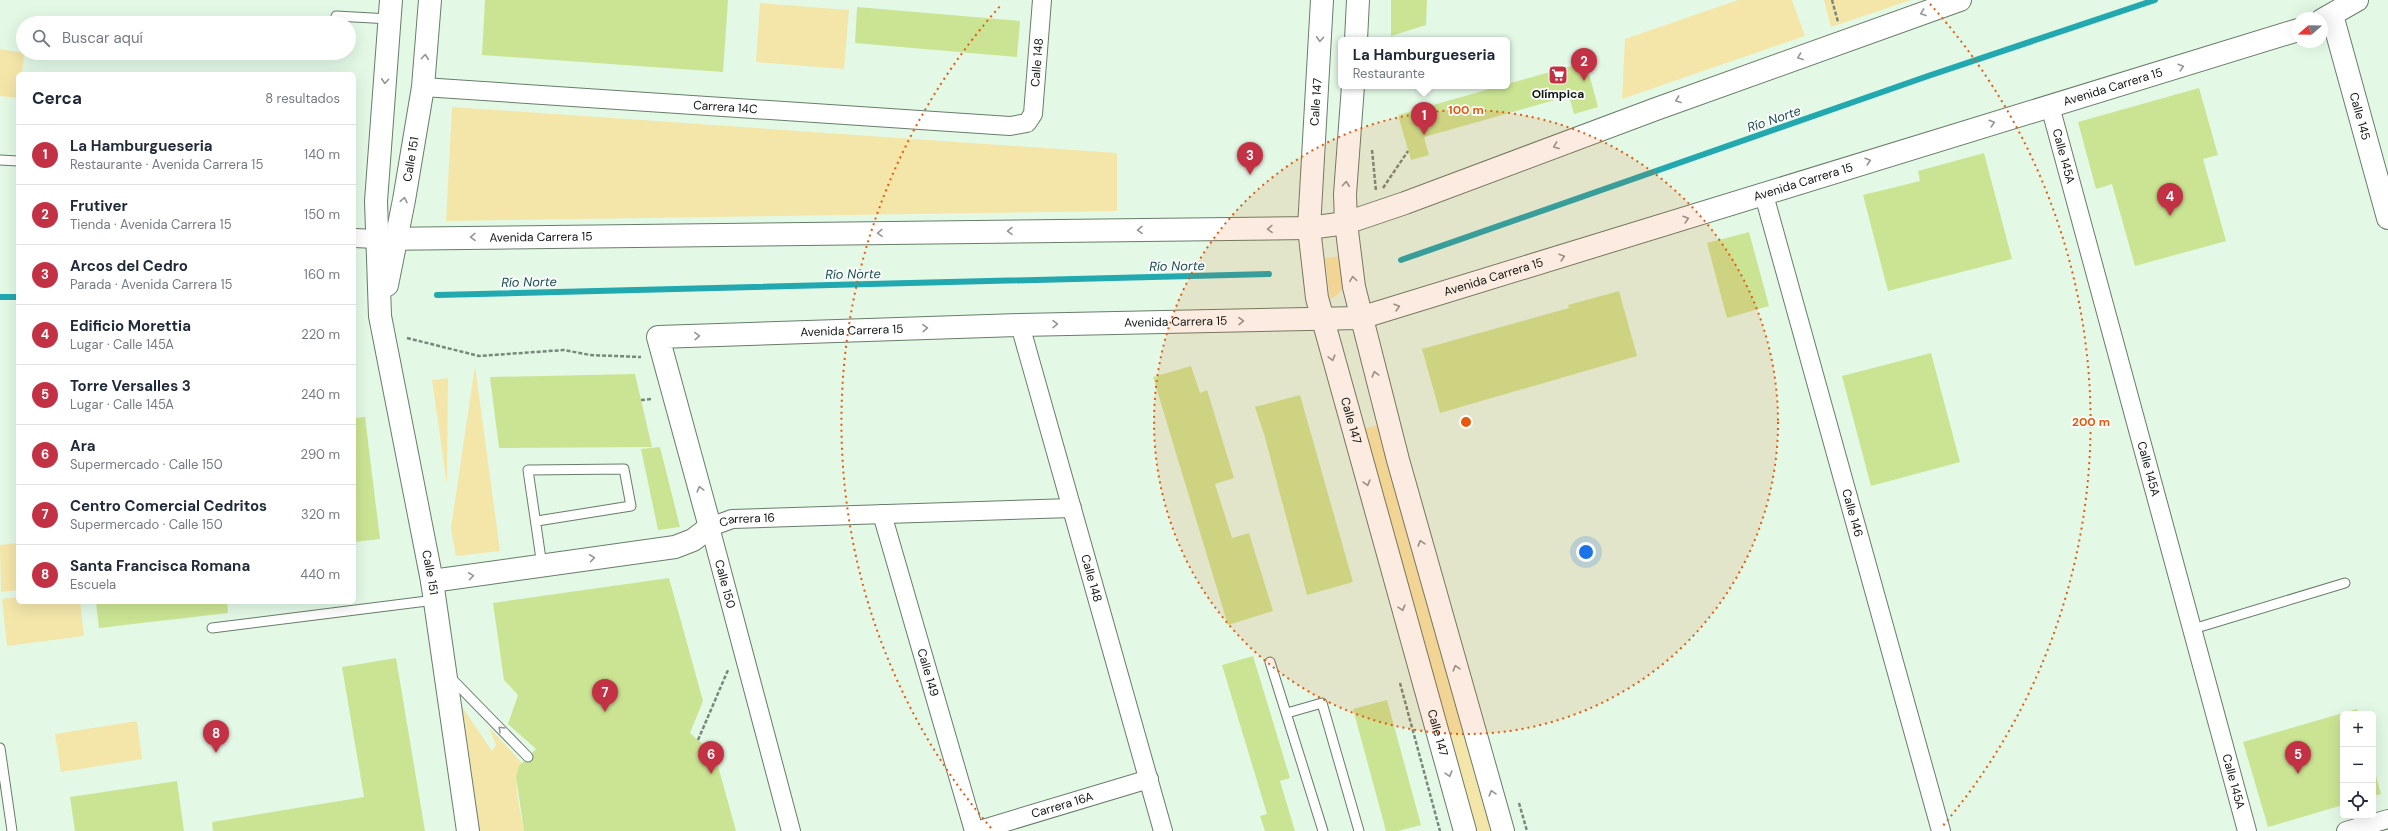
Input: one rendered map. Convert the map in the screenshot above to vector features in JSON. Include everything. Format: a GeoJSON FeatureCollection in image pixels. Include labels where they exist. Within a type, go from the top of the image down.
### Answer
{"type":"FeatureCollection","features":[{"type":"Feature","properties":{"kind":"main road","name":"Calle 151"},"geometry":{"type":"LineString","coordinates":[[430,0],[423,86],[386,238],[380,316],[434,591],[468,831]]}},
{"type":"Feature","properties":{"kind":"main road","name":"Calle 147"},"geometry":{"type":"LineString","coordinates":[[1322,0],[1309,228],[1312,265],[1322,320],[1465,831]]}},
{"type":"Feature","properties":{"kind":"main road"},"geometry":{"type":"LineString","coordinates":[[1356,37],[1358,0]]}},
{"type":"Feature","properties":{"kind":"main road","name":"Avenida Carrera 15"},"geometry":{"type":"LineString","coordinates":[[386,238],[1309,228],[1346,223],[1411,201],[1656,108],[1960,0]]}},
{"type":"Feature","properties":{"kind":"main road"},"geometry":{"type":"LineString","coordinates":[[2328,16],[2357,0]]}},
{"type":"Feature","properties":{"kind":"main road","name":"Calle 151"},"geometry":{"type":"LineString","coordinates":[[386,238],[376,201],[390,10]]}},
{"type":"Feature","properties":{"kind":"main road","name":"Calle 145"},"geometry":{"type":"LineString","coordinates":[[2328,20],[2388,218]]}},
{"type":"Feature","properties":{"kind":"main road","name":"Avenida Carrera 15"},"geometry":{"type":"LineString","coordinates":[[658,337],[1020,325],[1322,320],[1360,318],[2292,32]]}},
{"type":"Feature","properties":{"kind":"main road"},"geometry":{"type":"LineString","coordinates":[[1353,89],[1345,194],[1346,223],[1354,287],[1360,318],[1503,831]]}},
{"type":"Feature","properties":{"kind":"main road","name":"Calle 150"},"geometry":{"type":"LineString","coordinates":[[658,337],[710,527]]}},
{"type":"Feature","properties":{"kind":"main road","name":"Carrera 16"},"geometry":{"type":"LineString","coordinates":[[434,591],[542,566],[675,547],[693,540],[710,527]]}},
{"type":"Feature","properties":{"kind":"street","name":"Calle 148"},"geometry":{"type":"LineString","coordinates":[[1027,124],[1033,114],[1042,0]]}},
{"type":"Feature","properties":{"kind":"street","name":"Carrera 14C"},"geometry":{"type":"LineString","coordinates":[[423,86],[1010,126],[1027,124]]}},
{"type":"Feature","properties":{"kind":"street","name":"Calle 145A"},"geometry":{"type":"LineString","coordinates":[[2050,106],[2247,831]]}},
{"type":"Feature","properties":{"kind":"street","name":"Calle 146"},"geometry":{"type":"LineString","coordinates":[[1764,195],[1941,831]]}},
{"type":"Feature","properties":{"kind":"street","name":"Avenida Carrera 15"},"geometry":{"type":"LineString","coordinates":[[356,238],[386,238]]}},
{"type":"Feature","properties":{"kind":"street","name":"Calle 148"},"geometry":{"type":"LineString","coordinates":[[1020,325],[1163,831]]}},
{"type":"Feature","properties":{"kind":"street","name":"Carrera 16"},"geometry":{"type":"LineString","coordinates":[[710,527],[732,519],[1072,508]]}},
{"type":"Feature","properties":{"kind":"street","name":"Calle 149"},"geometry":{"type":"LineString","coordinates":[[882,514],[975,831]]}},
{"type":"Feature","properties":{"kind":"street","name":"Calle 150"},"geometry":{"type":"LineString","coordinates":[[710,527],[791,831]]}},
{"type":"Feature","properties":{"kind":"street","name":"Carrera 16A"},"geometry":{"type":"LineString","coordinates":[[975,831],[1149,779]]}},
{"type":"Feature","properties":{"kind":"street"},"geometry":{"type":"LineString","coordinates":[[2346,831],[2388,819]]}},
{"type":"Feature","properties":{"kind":"lane"},"geometry":{"type":"LineString","coordinates":[[336,16],[390,10]]}},
{"type":"Feature","properties":{"kind":"lane"},"geometry":{"type":"LineString","coordinates":[[0,160],[16,161]]}},
{"type":"Feature","properties":{"kind":"lane"},"geometry":{"type":"LineString","coordinates":[[536,521],[630,506],[624,469],[528,470],[542,566]]}},
{"type":"Feature","properties":{"kind":"lane"},"geometry":{"type":"LineString","coordinates":[[2193,629],[2345,583]]}},
{"type":"Feature","properties":{"kind":"lane"},"geometry":{"type":"LineString","coordinates":[[212,628],[434,591]]}},
{"type":"Feature","properties":{"kind":"lane"},"geometry":{"type":"LineString","coordinates":[[1270,662],[1323,831]]}},
{"type":"Feature","properties":{"kind":"lane"},"geometry":{"type":"LineString","coordinates":[[445,672],[528,757]]}},
{"type":"Feature","properties":{"kind":"lane"},"geometry":{"type":"LineString","coordinates":[[1286,713],[1322,703],[1360,831]]}},
{"type":"Feature","properties":{"kind":"lane"},"geometry":{"type":"LineString","coordinates":[[0,748],[12,831]]}},
{"type":"Feature","properties":{"kind":"lane"},"geometry":{"type":"LineString","coordinates":[[0,814],[10,812]]}},
{"type":"Feature","properties":{"kind":"path"},"geometry":{"type":"LineString","coordinates":[[1832,0],[1840,26]]}},
{"type":"Feature","properties":{"kind":"path"},"geometry":{"type":"LineString","coordinates":[[1380,193],[1408,151]]}},
{"type":"Feature","properties":{"kind":"path"},"geometry":{"type":"LineString","coordinates":[[405,338],[479,356],[564,350],[590,356],[640,357],[643,364]]}},
{"type":"Feature","properties":{"kind":"path"},"geometry":{"type":"LineString","coordinates":[[653,392],[655,399]]}},
{"type":"Feature","properties":{"kind":"path"},"geometry":{"type":"LineString","coordinates":[[698,740],[729,669]]}},
{"type":"Feature","properties":{"kind":"shaded area"},"geometry":{"type":"Polygon","coordinates":[[[1738,0],[1792,0],[1805,36],[1622,99],[1625,39],[1738,0]]]}},
{"type":"Feature","properties":{"kind":"shaded area"},"geometry":{"type":"Polygon","coordinates":[[[1824,0],[1911,0],[1831,27],[1824,0]]]}},
{"type":"Feature","properties":{"kind":"shaded area"},"geometry":{"type":"Polygon","coordinates":[[[760,3],[849,10],[844,69],[756,62],[760,3]]]}},
{"type":"Feature","properties":{"kind":"shaded area"},"geometry":{"type":"Polygon","coordinates":[[[0,49],[16,52],[16,60],[23,60],[22,72],[16,72],[16,98],[0,96],[0,49]]]}},
{"type":"Feature","properties":{"kind":"shaded area"},"geometry":{"type":"Polygon","coordinates":[[[452,107],[1117,153],[1117,211],[446,221],[452,107]]]}},
{"type":"Feature","properties":{"kind":"shaded area"},"geometry":{"type":"Polygon","coordinates":[[[1343,256],[1345,281],[1341,291],[1330,299],[1325,258],[1343,256]]]}},
{"type":"Feature","properties":{"kind":"shaded area"},"geometry":{"type":"Polygon","coordinates":[[[475,366],[500,551],[456,556],[451,528],[475,366]]]}},
{"type":"Feature","properties":{"kind":"shaded area"},"geometry":{"type":"Polygon","coordinates":[[[448,378],[447,485],[432,380],[448,378]]]}},
{"type":"Feature","properties":{"kind":"shaded area"},"geometry":{"type":"Polygon","coordinates":[[[1379,425],[1496,831],[1476,831],[1362,429],[1379,425]]]}},
{"type":"Feature","properties":{"kind":"shaded area"},"geometry":{"type":"Polygon","coordinates":[[[16,543],[16,590],[1,592],[0,545],[16,543]]]}},
{"type":"Feature","properties":{"kind":"shaded area"},"geometry":{"type":"Polygon","coordinates":[[[16,597],[16,604],[80,604],[84,636],[7,646],[2,599],[16,597]]]}},
{"type":"Feature","properties":{"kind":"shaded area"},"geometry":{"type":"Polygon","coordinates":[[[460,704],[492,751],[496,745],[489,727],[522,763],[517,776],[517,795],[524,831],[478,831],[460,704]]]}},
{"type":"Feature","properties":{"kind":"shaded area"},"geometry":{"type":"Polygon","coordinates":[[[137,721],[142,759],[61,772],[55,734],[137,721]]]}},
{"type":"Feature","properties":{"kind":"building"},"geometry":{"type":"Polygon","coordinates":[[[485,0],[728,0],[723,72],[482,55],[485,0]]]}},
{"type":"Feature","properties":{"kind":"building"},"geometry":{"type":"Polygon","coordinates":[[[1391,0],[1427,0],[1426,25],[1391,36],[1391,0]]]}},
{"type":"Feature","properties":{"kind":"building"},"geometry":{"type":"Polygon","coordinates":[[[857,7],[1020,21],[1017,57],[855,43],[857,7]]]}},
{"type":"Feature","properties":{"kind":"building"},"geometry":{"type":"Polygon","coordinates":[[[1586,62],[1598,107],[1574,114],[1569,96],[1424,137],[1429,155],[1411,160],[1398,115],[1489,89],[1510,89],[1510,83],[1586,62]]]}},
{"type":"Feature","properties":{"kind":"building"},"geometry":{"type":"Polygon","coordinates":[[[2199,88],[2218,155],[2203,159],[2226,241],[2135,266],[2112,184],[2096,189],[2078,122],[2199,88]]]}},
{"type":"Feature","properties":{"kind":"building"},"geometry":{"type":"Polygon","coordinates":[[[1984,153],[2012,259],[1888,291],[1863,195],[1920,181],[1918,171],[1984,153]]]}},
{"type":"Feature","properties":{"kind":"building"},"geometry":{"type":"Polygon","coordinates":[[[1749,232],[1769,306],[1727,318],[1707,243],[1749,232]]]}},
{"type":"Feature","properties":{"kind":"building"},"geometry":{"type":"Polygon","coordinates":[[[1619,291],[1637,356],[1440,413],[1422,349],[1569,308],[1568,305],[1619,291]]]}},
{"type":"Feature","properties":{"kind":"building"},"geometry":{"type":"Polygon","coordinates":[[[1931,353],[1960,462],[1871,486],[1842,376],[1931,353]]]}},
{"type":"Feature","properties":{"kind":"building"},"geometry":{"type":"Polygon","coordinates":[[[1191,366],[1200,393],[1207,390],[1234,478],[1215,484],[1232,538],[1249,533],[1273,611],[1228,625],[1153,377],[1191,366]]]}},
{"type":"Feature","properties":{"kind":"building"},"geometry":{"type":"Polygon","coordinates":[[[635,374],[652,447],[499,448],[490,377],[635,374]]]}},
{"type":"Feature","properties":{"kind":"building"},"geometry":{"type":"Polygon","coordinates":[[[1300,395],[1353,582],[1307,595],[1264,434],[1255,407],[1300,395]]]}},
{"type":"Feature","properties":{"kind":"building"},"geometry":{"type":"Polygon","coordinates":[[[365,417],[380,539],[356,542],[356,418],[365,417]]]}},
{"type":"Feature","properties":{"kind":"building"},"geometry":{"type":"Polygon","coordinates":[[[660,447],[680,527],[658,530],[641,449],[660,447]]]}},
{"type":"Feature","properties":{"kind":"building"},"geometry":{"type":"Polygon","coordinates":[[[669,578],[703,701],[690,733],[706,747],[706,756],[718,766],[736,831],[524,831],[516,777],[519,766],[524,761],[529,763],[532,761],[532,753],[536,749],[508,724],[518,695],[504,680],[493,603],[669,578]]]}},
{"type":"Feature","properties":{"kind":"building"},"geometry":{"type":"Polygon","coordinates":[[[96,604],[227,604],[228,613],[99,628],[96,604]]]}},
{"type":"Feature","properties":{"kind":"building"},"geometry":{"type":"Polygon","coordinates":[[[1253,656],[1290,778],[1280,781],[1295,831],[1265,831],[1260,816],[1267,814],[1222,665],[1253,656]]]}},
{"type":"Feature","properties":{"kind":"building"},"geometry":{"type":"Polygon","coordinates":[[[396,658],[425,831],[213,831],[212,822],[364,797],[342,667],[396,658]]]}},
{"type":"Feature","properties":{"kind":"building"},"geometry":{"type":"Polygon","coordinates":[[[1387,700],[1421,825],[1398,831],[1386,831],[1353,709],[1387,700]]]}},
{"type":"Feature","properties":{"kind":"building"},"geometry":{"type":"Polygon","coordinates":[[[2340,714],[2340,806],[2268,827],[2243,742],[2340,714]]]}},
{"type":"Feature","properties":{"kind":"building"},"geometry":{"type":"Polygon","coordinates":[[[2376,776],[2381,794],[2376,795],[2376,776]]]}},
{"type":"Feature","properties":{"kind":"building"},"geometry":{"type":"Polygon","coordinates":[[[177,781],[184,831],[75,831],[70,797],[177,781]]]}},
{"type":"Feature","properties":{"kind":"waterway","name":"Río Norte"},"geometry":{"type":"LineString","coordinates":[[1401,260],[1928,76],[2155,0]]}},
{"type":"Feature","properties":{"kind":"waterway","name":"Río Norte"},"geometry":{"type":"LineString","coordinates":[[437,295],[1269,274]]}},
{"type":"Feature","properties":{"kind":"waterway","name":"Río Norte"},"geometry":{"type":"LineString","coordinates":[[0,297],[16,297]]}},
{"type":"Feature","properties":{"kind":"place","name":"Olímpica"},"geometry":{"type":"Point","coordinates":[1558,75]}},
{"type":"Feature","properties":{"kind":"place","name":"Frutiver"},"geometry":{"type":"Point","coordinates":[1584,81]}},
{"type":"Feature","properties":{"kind":"place","name":"La Hamburgueseria"},"geometry":{"type":"Point","coordinates":[1424,135]}},
{"type":"Feature","properties":{"kind":"place","name":"Arcos del Cedro"},"geometry":{"type":"Point","coordinates":[1250,175]}},
{"type":"Feature","properties":{"kind":"place","name":"Edificio Morettia"},"geometry":{"type":"Point","coordinates":[2170,216]}},
{"type":"Feature","properties":{"kind":"place","name":"Centro Comercial Cedritos"},"geometry":{"type":"Point","coordinates":[605,712]}},
{"type":"Feature","properties":{"kind":"place","name":"Santa Francisca Romana"},"geometry":{"type":"Point","coordinates":[216,753]}},
{"type":"Feature","properties":{"kind":"place","name":"Ara"},"geometry":{"type":"Point","coordinates":[711,774]}},
{"type":"Feature","properties":{"kind":"place","name":"Torre Versalles 3"},"geometry":{"type":"Point","coordinates":[2298,774]}}]}
